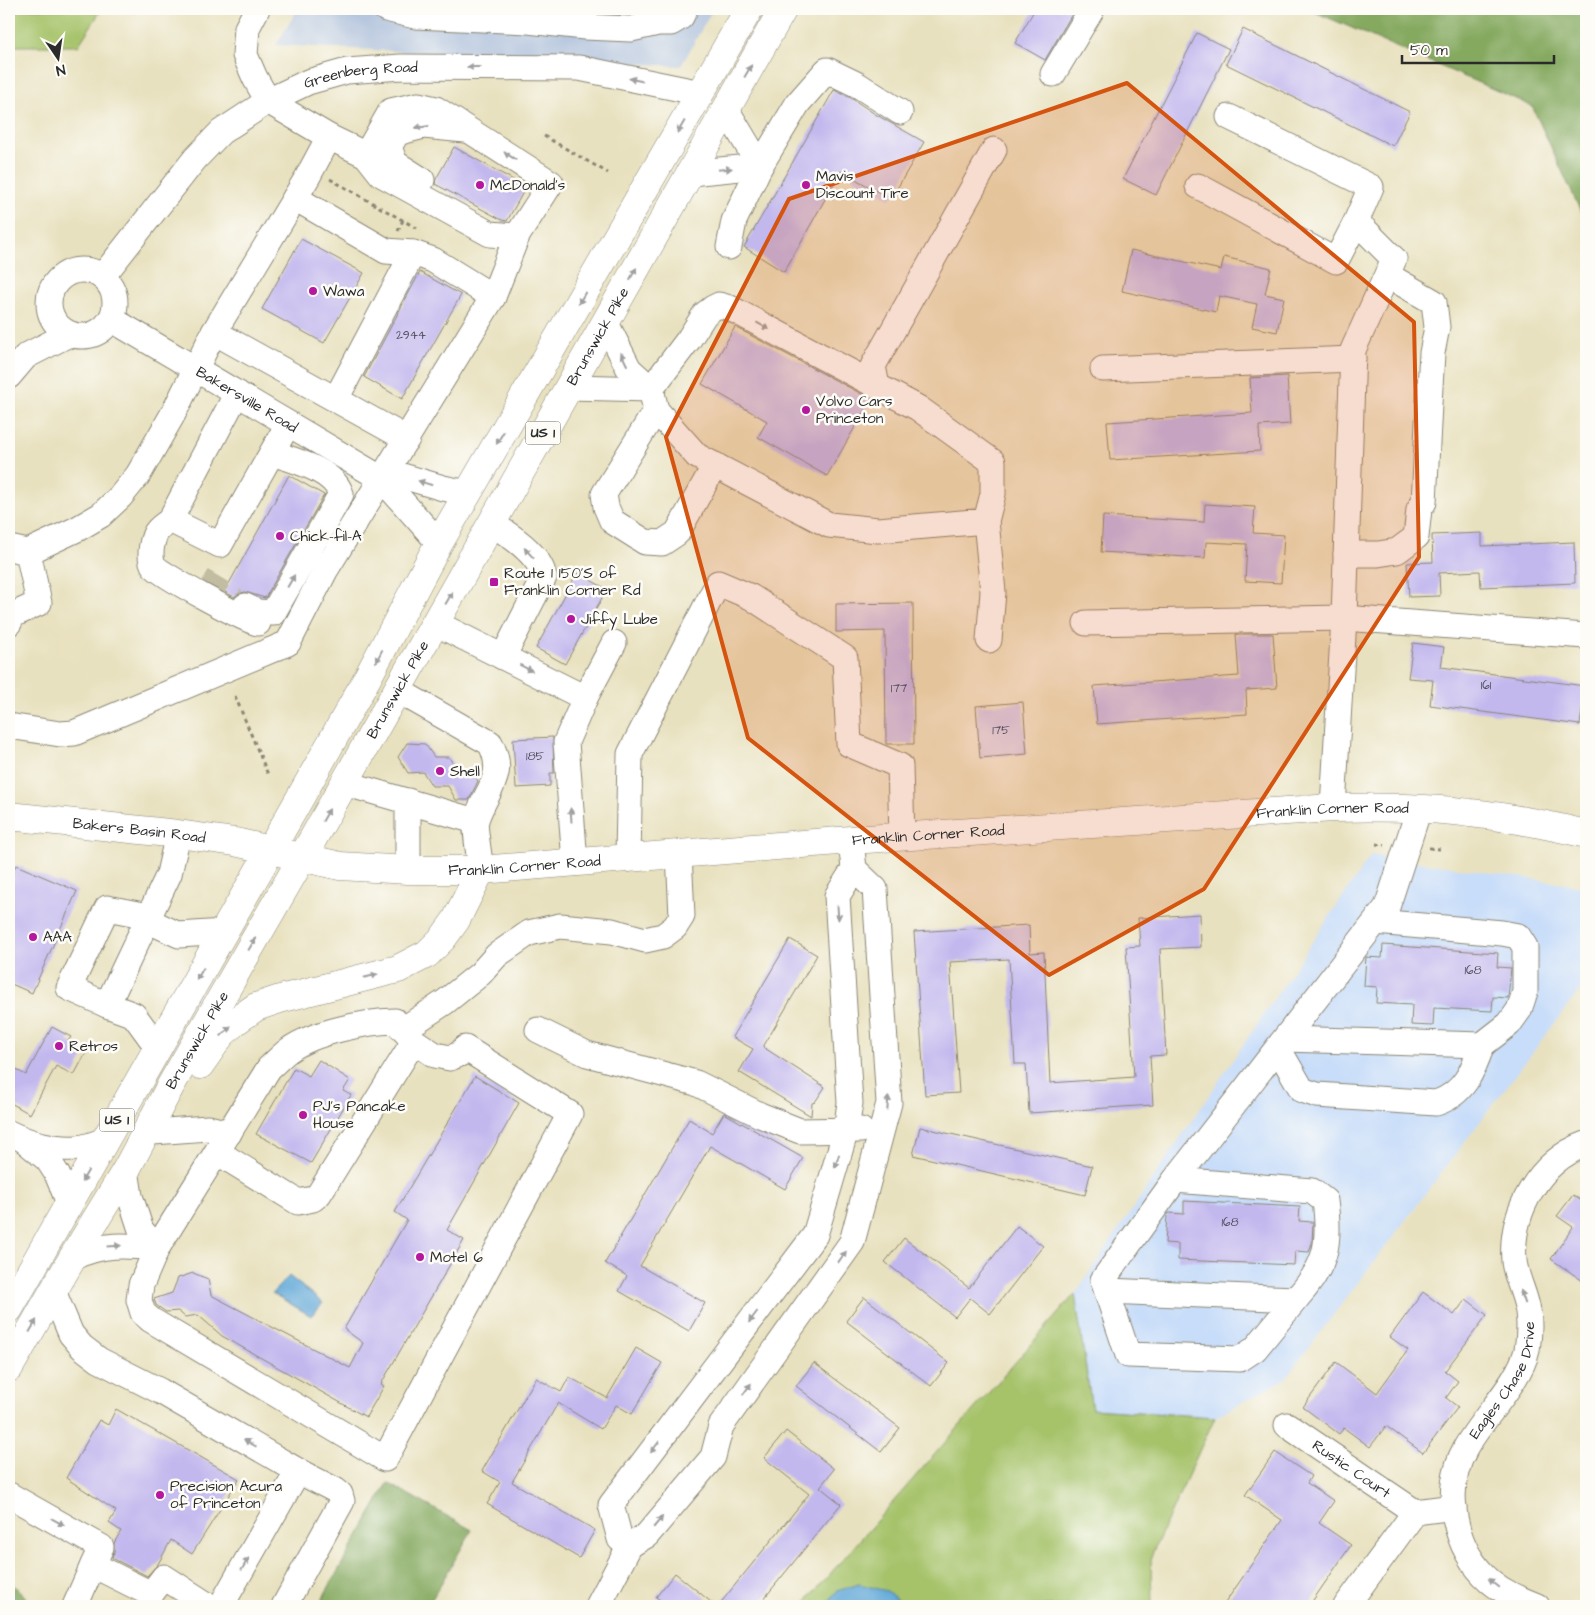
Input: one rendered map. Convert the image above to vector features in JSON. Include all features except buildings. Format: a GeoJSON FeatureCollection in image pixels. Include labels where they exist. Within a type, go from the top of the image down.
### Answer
{"type":"FeatureCollection","features":[{"type":"Feature","properties":{"kind":"main road","name":"Brunswick Pike"},"geometry":{"type":"LineString","coordinates":[[9,1309],[364,684],[439,543],[749,9]]}},
{"type":"Feature","properties":{"kind":"main road","name":"Brunswick Pike"},"geometry":{"type":"LineString","coordinates":[[9,1368],[72,1257],[126,1170],[171,1085],[492,524],[783,9]]}},
{"type":"Feature","properties":{"kind":"main road","name":"Franklin Corner Road"},"geometry":{"type":"LineString","coordinates":[[270,850],[340,866],[408,870],[481,870],[851,840],[1333,808],[1391,807],[1469,812],[1531,822],[1586,834]]}},
{"type":"Feature","properties":{"kind":"main road","name":"Bakers Basin Road"},"geometry":{"type":"LineString","coordinates":[[9,816],[178,834],[235,842],[270,850]]}},
{"type":"Feature","properties":{"kind":"main road"},"geometry":{"type":"LineString","coordinates":[[126,1170],[221,1035],[236,1021],[246,1013],[268,1003],[384,973],[420,959],[450,929],[481,870]]}},
{"type":"Feature","properties":{"kind":"street"},"geometry":{"type":"LineString","coordinates":[[257,9],[247,28],[244,55],[268,101],[328,137],[366,155],[380,174],[490,234],[517,236]]}},
{"type":"Feature","properties":{"kind":"street"},"geometry":{"type":"LineString","coordinates":[[386,9],[415,16],[520,15],[585,27],[631,29],[658,23],[671,23],[681,16],[686,9]]}},
{"type":"Feature","properties":{"kind":"street"},"geometry":{"type":"LineString","coordinates":[[1053,74],[1092,9]]}},
{"type":"Feature","properties":{"kind":"street","name":"Greenberg Road"},"geometry":{"type":"LineString","coordinates":[[102,277],[194,159],[220,132],[268,101],[308,82],[347,71],[401,67],[579,68],[701,93]]}},
{"type":"Feature","properties":{"kind":"street"},"geometry":{"type":"LineString","coordinates":[[729,247],[734,221],[760,166],[798,102],[826,70],[858,86],[900,112]]}},
{"type":"Feature","properties":{"kind":"street"},"geometry":{"type":"LineString","coordinates":[[9,726],[60,734],[74,732],[288,643],[325,571],[493,297],[517,236],[551,182],[436,108],[418,105],[391,111],[366,155]]}},
{"type":"Feature","properties":{"kind":"street"},"geometry":{"type":"LineString","coordinates":[[726,109],[760,166]]}},
{"type":"Feature","properties":{"kind":"street"},"geometry":{"type":"LineString","coordinates":[[1198,186],[1336,261],[1355,224],[1371,188],[1229,117]]}},
{"type":"Feature","properties":{"kind":"street"},"geometry":{"type":"LineString","coordinates":[[471,131],[424,126],[397,133],[389,147],[395,163],[517,236]]}},
{"type":"Feature","properties":{"kind":"street"},"geometry":{"type":"LineString","coordinates":[[9,623],[14,615],[39,604],[18,550],[77,529],[101,515],[120,497],[138,475],[197,370],[214,332],[295,198],[328,137]]}},
{"type":"Feature","properties":{"kind":"street"},"geometry":{"type":"LineString","coordinates":[[877,386],[872,366],[994,150]]}},
{"type":"Feature","properties":{"kind":"street"},"geometry":{"type":"LineString","coordinates":[[690,173],[760,166]]}},
{"type":"Feature","properties":{"kind":"street"},"geometry":{"type":"LineString","coordinates":[[295,198],[386,250],[417,242]]}},
{"type":"Feature","properties":{"kind":"street"},"geometry":{"type":"LineString","coordinates":[[1346,554],[1378,554],[1397,550],[1416,537],[1419,509],[1424,502],[1428,404],[1436,327],[1434,302],[1391,267],[1365,230],[1355,224]]}},
{"type":"Feature","properties":{"kind":"street"},"geometry":{"type":"LineString","coordinates":[[417,242],[433,260],[493,297]]}},
{"type":"Feature","properties":{"kind":"street"},"geometry":{"type":"LineString","coordinates":[[336,399],[417,242]]}},
{"type":"Feature","properties":{"kind":"street"},"geometry":{"type":"LineString","coordinates":[[1333,808],[1344,618],[1353,350],[1391,267]]}},
{"type":"Feature","properties":{"kind":"street"},"geometry":{"type":"LineString","coordinates":[[9,376],[26,356],[52,288],[60,279],[69,273],[80,270],[92,272],[102,277],[108,284],[115,301],[111,319],[105,327],[88,336],[79,336],[69,334],[60,329],[53,320],[49,310],[49,298]]}},
{"type":"Feature","properties":{"kind":"street"},"geometry":{"type":"LineString","coordinates":[[715,466],[678,533],[662,542],[645,542],[612,521],[606,507],[604,494],[653,400],[689,339],[705,314],[719,305],[730,308],[918,408],[993,462],[993,494],[986,521],[994,592],[989,640]]}},
{"type":"Feature","properties":{"kind":"street","name":"Bakersville Road"},"geometry":{"type":"LineString","coordinates":[[111,319],[382,479],[439,543]]}},
{"type":"Feature","properties":{"kind":"street"},"geometry":{"type":"LineString","coordinates":[[606,323],[629,370],[698,456],[715,466],[829,525],[878,530],[986,521]]}},
{"type":"Feature","properties":{"kind":"street"},"geometry":{"type":"LineString","coordinates":[[214,332],[407,438]]}},
{"type":"Feature","properties":{"kind":"street"},"geometry":{"type":"LineString","coordinates":[[26,356],[69,334]]}},
{"type":"Feature","properties":{"kind":"street"},"geometry":{"type":"LineString","coordinates":[[1103,370],[1353,359]]}},
{"type":"Feature","properties":{"kind":"street"},"geometry":{"type":"LineString","coordinates":[[569,387],[653,400]]}},
{"type":"Feature","properties":{"kind":"street"},"geometry":{"type":"LineString","coordinates":[[237,394],[170,520],[157,531],[150,555],[154,566],[165,575],[254,622],[263,623],[273,613],[341,494],[338,485],[308,465],[272,453]]}},
{"type":"Feature","properties":{"kind":"street"},"geometry":{"type":"LineString","coordinates":[[170,520],[220,545],[288,424]]}},
{"type":"Feature","properties":{"kind":"street"},"geometry":{"type":"LineString","coordinates":[[382,479],[399,475],[468,493]]}},
{"type":"Feature","properties":{"kind":"street"},"geometry":{"type":"LineString","coordinates":[[492,524],[516,539],[542,568],[544,577],[503,657]]}},
{"type":"Feature","properties":{"kind":"street"},"geometry":{"type":"LineString","coordinates":[[150,555],[202,581]]}},
{"type":"Feature","properties":{"kind":"street"},"geometry":{"type":"LineString","coordinates":[[628,859],[630,754],[718,583],[751,597],[845,658],[849,744],[900,766],[902,837]]}},
{"type":"Feature","properties":{"kind":"street"},"geometry":{"type":"LineString","coordinates":[[245,606],[257,612],[273,613]]}},
{"type":"Feature","properties":{"kind":"street"},"geometry":{"type":"LineString","coordinates":[[1086,623],[1344,618],[1586,636]]}},
{"type":"Feature","properties":{"kind":"street"},"geometry":{"type":"LineString","coordinates":[[435,623],[585,698]]}},
{"type":"Feature","properties":{"kind":"street"},"geometry":{"type":"LineString","coordinates":[[575,863],[566,742],[585,698],[614,643]]}},
{"type":"Feature","properties":{"kind":"street"},"geometry":{"type":"LineString","coordinates":[[397,690],[490,743],[497,755],[494,782],[475,821],[481,870]]}},
{"type":"Feature","properties":{"kind":"street"},"geometry":{"type":"LineString","coordinates":[[344,783],[475,821]]}},
{"type":"Feature","properties":{"kind":"street"},"geometry":{"type":"LineString","coordinates":[[408,801],[408,870]]}},
{"type":"Feature","properties":{"kind":"street"},"geometry":{"type":"LineString","coordinates":[[1175,1180],[1312,1191],[1325,1201],[1329,1226],[1326,1250],[1317,1271],[1308,1286],[1255,1348],[1240,1359],[1128,1355],[1103,1280],[1175,1180],[1387,907],[1420,809]]}},
{"type":"Feature","properties":{"kind":"street"},"geometry":{"type":"LineString","coordinates":[[107,1005],[169,874],[178,834]]}},
{"type":"Feature","properties":{"kind":"street"},"geometry":{"type":"LineString","coordinates":[[630,1546],[620,1539],[611,1505],[815,1235],[846,1130],[850,1103],[837,896],[854,869],[851,840]]}},
{"type":"Feature","properties":{"kind":"street"},"geometry":{"type":"LineString","coordinates":[[153,1132],[208,1128],[298,1202],[313,1199],[319,1194],[340,1161],[409,1035],[445,1002],[480,974],[497,955],[529,933],[560,926],[612,931],[645,940],[663,936],[675,927],[682,916],[679,854]]}},
{"type":"Feature","properties":{"kind":"street"},"geometry":{"type":"LineString","coordinates":[[598,1606],[630,1546],[647,1535],[713,1457],[721,1426],[852,1242],[889,1103],[875,889],[854,869]]}},
{"type":"Feature","properties":{"kind":"street"},"geometry":{"type":"LineString","coordinates":[[158,1048],[134,1015],[69,988],[107,908],[147,918],[179,935],[224,932]]}},
{"type":"Feature","properties":{"kind":"street"},"geometry":{"type":"LineString","coordinates":[[1281,1043],[1290,1070],[1302,1090],[1317,1095],[1436,1103],[1448,1099],[1457,1092],[1473,1070],[1482,1045],[1509,1024],[1519,1010],[1525,992],[1525,947],[1518,936],[1502,933],[1376,922]]}},
{"type":"Feature","properties":{"kind":"street"},"geometry":{"type":"LineString","coordinates":[[841,964],[880,961]]}},
{"type":"Feature","properties":{"kind":"street"},"geometry":{"type":"LineString","coordinates":[[395,1021],[409,1035],[435,1055],[450,1058],[460,1054],[465,1048],[570,1114],[386,1458],[143,1314],[139,1300],[141,1285],[158,1248],[269,1068],[290,1049],[316,1037],[371,1022],[395,1021]]}},
{"type":"Feature","properties":{"kind":"street"},"geometry":{"type":"LineString","coordinates":[[538,1030],[587,1054],[696,1083],[760,1115],[800,1131],[882,1131]]}},
{"type":"Feature","properties":{"kind":"street"},"geometry":{"type":"LineString","coordinates":[[1281,1043],[1317,1040],[1482,1045]]}},
{"type":"Feature","properties":{"kind":"street"},"geometry":{"type":"LineString","coordinates":[[1290,1070],[1310,1054],[1317,1040]]}},
{"type":"Feature","properties":{"kind":"street"},"geometry":{"type":"LineString","coordinates":[[847,1047],[885,1045]]}},
{"type":"Feature","properties":{"kind":"street"},"geometry":{"type":"LineString","coordinates":[[17,1137],[60,1147],[79,1148],[105,1140]]}},
{"type":"Feature","properties":{"kind":"street"},"geometry":{"type":"LineString","coordinates":[[17,1137],[48,1160],[57,1174],[69,1204]]}},
{"type":"Feature","properties":{"kind":"street","name":"Eagles Chase Drive"},"geometry":{"type":"LineString","coordinates":[[1537,1606],[1507,1593],[1490,1580],[1474,1563],[1462,1542],[1454,1507],[1455,1481],[1466,1449],[1520,1369],[1526,1352],[1530,1332],[1528,1311],[1514,1262],[1514,1238],[1519,1214],[1528,1194],[1542,1174],[1559,1158],[1586,1144]]}},
{"type":"Feature","properties":{"kind":"street"},"geometry":{"type":"LineString","coordinates":[[126,1170],[130,1196],[141,1230],[158,1248]]}},
{"type":"Feature","properties":{"kind":"street"},"geometry":{"type":"LineString","coordinates":[[72,1257],[88,1250],[112,1245],[158,1248]]}},
{"type":"Feature","properties":{"kind":"street"},"geometry":{"type":"LineString","coordinates":[[774,1289],[801,1313]]}},
{"type":"Feature","properties":{"kind":"street"},"geometry":{"type":"LineString","coordinates":[[1107,1291],[1296,1299]]}},
{"type":"Feature","properties":{"kind":"street"},"geometry":{"type":"LineString","coordinates":[[53,1292],[71,1334],[87,1352],[340,1494],[342,1501],[284,1606]]}},
{"type":"Feature","properties":{"kind":"street"},"geometry":{"type":"LineString","coordinates":[[696,1393],[725,1420]]}},
{"type":"Feature","properties":{"kind":"street","name":"Rustic Court"},"geometry":{"type":"LineString","coordinates":[[1287,1425],[1415,1512]]}},
{"type":"Feature","properties":{"kind":"street"},"geometry":{"type":"LineString","coordinates":[[221,1606],[298,1471]]}},
{"type":"Feature","properties":{"kind":"street"},"geometry":{"type":"LineString","coordinates":[[9,1495],[101,1546],[76,1606]]}},
{"type":"Feature","properties":{"kind":"street"},"geometry":{"type":"LineString","coordinates":[[1346,1606],[1415,1512],[1454,1507]]}},
{"type":"Feature","properties":{"kind":"street"},"geometry":{"type":"LineString","coordinates":[[93,1565],[147,1600],[164,1577],[209,1606]]}},
{"type":"Feature","properties":{"kind":"path"},"geometry":{"type":"LineString","coordinates":[[544,136],[608,173]]}},
{"type":"Feature","properties":{"kind":"path"},"geometry":{"type":"LineString","coordinates":[[330,178],[417,242]]}},
{"type":"Feature","properties":{"kind":"path"},"geometry":{"type":"LineString","coordinates":[[235,696],[269,777]]}},
{"type":"Feature","properties":{"kind":"highlighted area"},"geometry":{"type":"Polygon","coordinates":[[[1127,83],[1414,322],[1419,557],[1204,889],[1049,975],[748,738],[666,437],[789,199],[1127,83]]]}},
{"type":"Feature","properties":{"kind":"shaded area"},"geometry":{"type":"Polygon","coordinates":[[[298,9],[713,9],[681,66],[276,45],[298,9]]]}},
{"type":"Feature","properties":{"kind":"shaded area"},"geometry":{"type":"Polygon","coordinates":[[[1371,855],[1586,887],[1586,982],[1285,1379],[1215,1417],[1092,1409],[1075,1294],[1371,855]]]}},
{"type":"Feature","properties":{"kind":"green space"},"geometry":{"type":"Polygon","coordinates":[[[9,9],[102,9],[78,46],[9,46],[9,9]]]}},
{"type":"Feature","properties":{"kind":"green space"},"geometry":{"type":"Polygon","coordinates":[[[1308,9],[1586,9],[1586,223],[1532,106],[1308,9]]]}},
{"type":"Feature","properties":{"kind":"green space"},"geometry":{"type":"Polygon","coordinates":[[[1075,1294],[1092,1409],[1215,1417],[1151,1556],[1152,1606],[802,1606],[1075,1294]]]}},
{"type":"Feature","properties":{"kind":"green space"},"geometry":{"type":"Polygon","coordinates":[[[388,1483],[472,1530],[428,1606],[318,1606],[388,1483]]]}},
{"type":"Feature","properties":{"kind":"green space"},"geometry":{"type":"Polygon","coordinates":[[[9,1580],[34,1606],[9,1606],[9,1580]]]}},
{"type":"Feature","properties":{"kind":"water"},"geometry":{"type":"Polygon","coordinates":[[[289,1276],[323,1303],[311,1316],[272,1293],[289,1276]]]}},
{"type":"Feature","properties":{"kind":"water"},"geometry":{"type":"Polygon","coordinates":[[[859,1584],[887,1591],[905,1606],[825,1606],[837,1591],[859,1584]]]}},
{"type":"Feature","properties":{"kind":"waterway"},"geometry":{"type":"LineString","coordinates":[[9,1596],[19,1606]]}},
{"type":"Feature","properties":{"kind":"tunnel"},"geometry":{"type":"LineString","coordinates":[[202,581],[236,601]]}},
{"type":"Feature","properties":{"kind":"place","name":"McDonald's"},"geometry":{"type":"Point","coordinates":[480,185]}},
{"type":"Feature","properties":{"kind":"place","name":"Mavis Discount Tire"},"geometry":{"type":"Point","coordinates":[806,185]}},
{"type":"Feature","properties":{"kind":"place","name":"Wawa"},"geometry":{"type":"Point","coordinates":[313,291]}},
{"type":"Feature","properties":{"kind":"place","name":"Volvo Cars Princeton"},"geometry":{"type":"Point","coordinates":[806,410]}},
{"type":"Feature","properties":{"kind":"place","name":"Chick-fil-A"},"geometry":{"type":"Point","coordinates":[280,536]}},
{"type":"Feature","properties":{"kind":"place","name":"Route 1 150'S of Franklin Corner Rd"},"geometry":{"type":"Point","coordinates":[494,582]}},
{"type":"Feature","properties":{"kind":"place","name":"Jiffy Lube"},"geometry":{"type":"Point","coordinates":[571,619]}},
{"type":"Feature","properties":{"kind":"place","name":"Shell"},"geometry":{"type":"Point","coordinates":[440,771]}},
{"type":"Feature","properties":{"kind":"place","name":"AAA"},"geometry":{"type":"Point","coordinates":[33,937]}},
{"type":"Feature","properties":{"kind":"place","name":"Retros"},"geometry":{"type":"Point","coordinates":[59,1046]}},
{"type":"Feature","properties":{"kind":"place","name":"PJ's Pancake House"},"geometry":{"type":"Point","coordinates":[303,1115]}},
{"type":"Feature","properties":{"kind":"place","name":"Motel 6"},"geometry":{"type":"Point","coordinates":[420,1257]}},
{"type":"Feature","properties":{"kind":"place","name":"Precision Acura of Princeton"},"geometry":{"type":"Point","coordinates":[160,1495]}}]}
